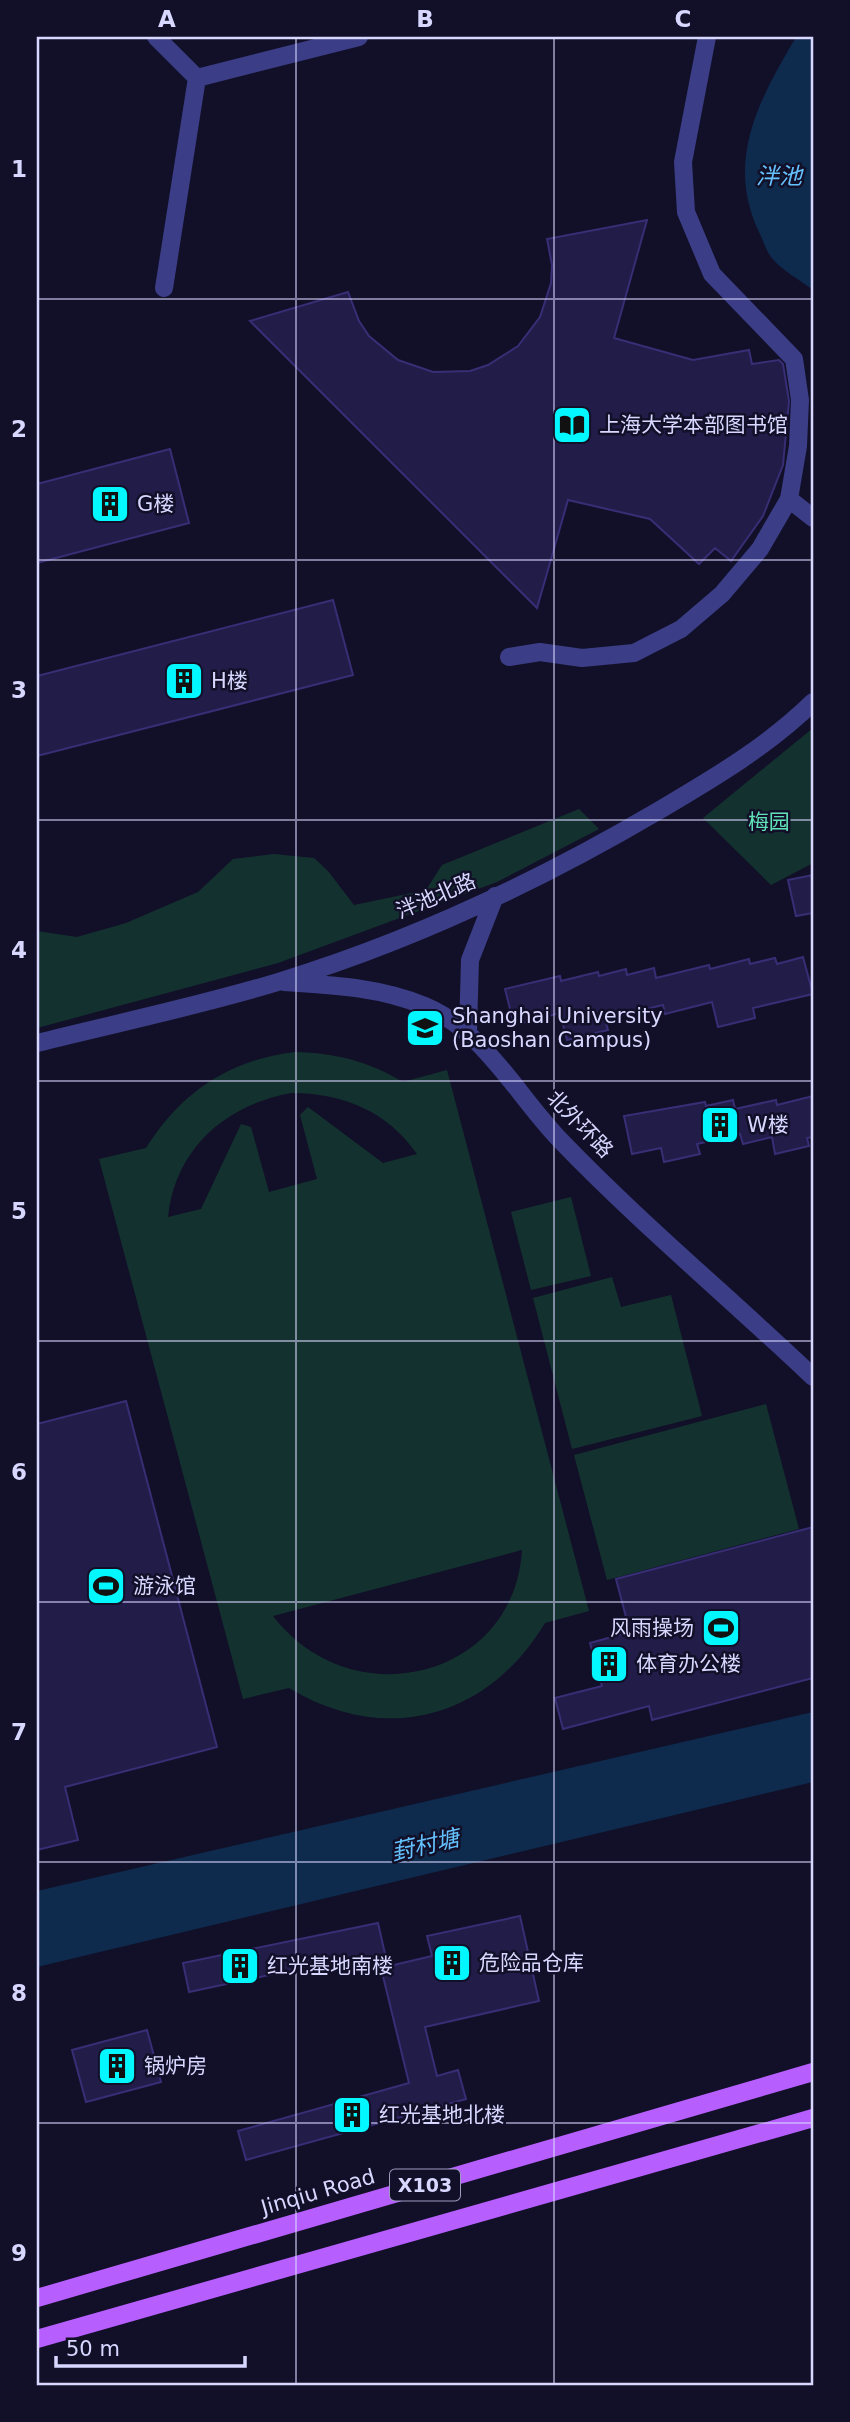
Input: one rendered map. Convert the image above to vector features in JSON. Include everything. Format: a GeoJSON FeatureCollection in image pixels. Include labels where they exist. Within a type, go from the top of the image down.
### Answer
{"type":"FeatureCollection","features":[{"type":"Feature","properties":{"kind":"main road","name":"Jinqiu Road"},"geometry":{"type":"LineString","coordinates":[[37,2298],[813,2072]]}},
{"type":"Feature","properties":{"kind":"main road","name":"X103"},"geometry":{"type":"LineString","coordinates":[[37,2339],[813,2118]]}},
{"type":"Feature","properties":{"kind":"street"},"geometry":{"type":"LineString","coordinates":[[156,37],[197,78]]}},
{"type":"Feature","properties":{"kind":"street"},"geometry":{"type":"LineString","coordinates":[[197,78],[359,37]]}},
{"type":"Feature","properties":{"kind":"street"},"geometry":{"type":"LineString","coordinates":[[509,657],[540,652],[582,658],[634,653],[681,629],[722,594],[760,549],[789,499],[798,446],[800,400],[794,359],[712,274],[686,212],[684,162],[707,37]]}},
{"type":"Feature","properties":{"kind":"street"},"geometry":{"type":"LineString","coordinates":[[164,288],[197,78]]}},
{"type":"Feature","properties":{"kind":"street"},"geometry":{"type":"LineString","coordinates":[[789,499],[813,518]]}},
{"type":"Feature","properties":{"kind":"street","name":"泮池北路"},"geometry":{"type":"LineString","coordinates":[[37,1043],[278,982],[412,932],[495,896],[623,831],[700,786],[764,745],[813,702]]}},
{"type":"Feature","properties":{"kind":"street"},"geometry":{"type":"LineString","coordinates":[[468,1030],[470,960],[495,896]]}},
{"type":"Feature","properties":{"kind":"street","name":"北外环路"},"geometry":{"type":"LineString","coordinates":[[278,982],[349,986],[391,994],[426,1006],[468,1030],[561,1141],[813,1377]]}},
{"type":"Feature","properties":{"kind":"green space","name":"梅园"},"geometry":{"type":"Polygon","coordinates":[[[813,728],[813,863],[771,885],[703,818],[813,728]]]}},
{"type":"Feature","properties":{"kind":"green space"},"geometry":{"type":"Polygon","coordinates":[[[579,809],[599,829],[497,882],[278,963],[37,1028],[37,931],[77,937],[126,923],[198,892],[233,859],[274,854],[314,858],[328,871],[354,905],[426,890],[442,865],[579,809]]]}},
{"type":"Feature","properties":{"kind":"green space"},"geometry":{"type":"Polygon","coordinates":[[[295,1052],[338,1056],[377,1069],[403,1082],[447,1070],[589,1611],[545,1623],[521,1656],[494,1682],[464,1701],[431,1713],[397,1718],[361,1716],[325,1706],[289,1688],[243,1699],[99,1159],[146,1148],[175,1110],[191,1095],[228,1071],[271,1056],[295,1052]],[[291,1093],[245,1108],[207,1134],[181,1171],[168,1217],[201,1209],[241,1124],[251,1127],[269,1192],[317,1179],[300,1115],[308,1107],[383,1163],[417,1154],[392,1126],[362,1107],[328,1096],[291,1093]],[[522,1550],[273,1616],[305,1648],[343,1667],[384,1674],[423,1670],[460,1655],[491,1630],[512,1595],[522,1550]]]}},
{"type":"Feature","properties":{"kind":"green space"},"geometry":{"type":"Polygon","coordinates":[[[571,1197],[591,1276],[531,1290],[511,1212],[571,1197]]]}},
{"type":"Feature","properties":{"kind":"green space"},"geometry":{"type":"Polygon","coordinates":[[[612,1277],[621,1307],[671,1295],[702,1416],[572,1449],[533,1298],[612,1277]]]}},
{"type":"Feature","properties":{"kind":"green space"},"geometry":{"type":"Polygon","coordinates":[[[766,1404],[799,1529],[607,1580],[574,1455],[766,1404]]]}},
{"type":"Feature","properties":{"kind":"water","name":"泮池"},"geometry":{"type":"Polygon","coordinates":[[[796,37],[813,37],[813,290],[775,262],[769,254],[749,206],[745,180],[746,155],[759,107],[796,37]]]}},
{"type":"Feature","properties":{"kind":"water","name":"葑村塘"},"geometry":{"type":"Polygon","coordinates":[[[813,1712],[813,1782],[37,1967],[37,1891],[813,1712]]]}},
{"type":"Feature","properties":{"kind":"building","name":"上海大学本部图书馆"},"geometry":{"type":"Polygon","coordinates":[[[647,220],[614,338],[693,360],[749,350],[752,364],[779,360],[783,364],[789,401],[783,465],[763,516],[731,561],[715,548],[699,564],[650,519],[568,500],[537,608],[250,321],[348,292],[359,321],[369,336],[398,360],[433,372],[470,371],[488,365],[518,346],[540,317],[551,283],[552,265],[547,239],[647,220]]]}},
{"type":"Feature","properties":{"kind":"building","name":"G楼"},"geometry":{"type":"Polygon","coordinates":[[[170,449],[189,523],[37,563],[37,484],[170,449]]]}},
{"type":"Feature","properties":{"kind":"building","name":"H楼"},"geometry":{"type":"Polygon","coordinates":[[[333,600],[353,675],[37,756],[37,676],[333,600]]]}},
{"type":"Feature","properties":{"kind":"building"},"geometry":{"type":"Polygon","coordinates":[[[813,875],[813,913],[796,916],[788,880],[813,875]]]}},
{"type":"Feature","properties":{"kind":"building"},"geometry":{"type":"Polygon","coordinates":[[[803,957],[813,994],[753,1008],[755,1018],[718,1027],[712,1002],[665,1014],[663,1005],[605,1019],[608,1030],[567,1040],[560,1013],[514,1025],[505,989],[560,976],[561,981],[598,972],[599,976],[626,969],[627,975],[654,968],[656,978],[709,965],[710,969],[749,959],[750,964],[775,958],[777,964],[803,957]]]}},
{"type":"Feature","properties":{"kind":"building","name":"W楼"},"geometry":{"type":"Polygon","coordinates":[[[813,1096],[813,1137],[807,1138],[809,1146],[775,1154],[772,1137],[743,1144],[740,1134],[697,1144],[700,1154],[664,1162],[661,1148],[632,1154],[624,1116],[705,1102],[706,1106],[733,1100],[735,1109],[776,1100],[777,1105],[813,1096]]]}},
{"type":"Feature","properties":{"kind":"building","name":"游泳馆"},"geometry":{"type":"Polygon","coordinates":[[[126,1401],[217,1747],[65,1787],[78,1840],[37,1850],[37,1424],[126,1401]]]}},
{"type":"Feature","properties":{"kind":"building","name":"风雨操场"},"geometry":{"type":"Polygon","coordinates":[[[813,1527],[813,1678],[652,1720],[649,1706],[563,1729],[555,1698],[602,1686],[590,1643],[630,1632],[616,1579],[813,1527]]]}},
{"type":"Feature","properties":{"kind":"building"},"geometry":{"type":"Polygon","coordinates":[[[520,1916],[539,2001],[425,2027],[437,2076],[458,2070],[466,2099],[246,2160],[238,2131],[409,2083],[381,1968],[432,1956],[427,1936],[520,1916]]]}},
{"type":"Feature","properties":{"kind":"building"},"geometry":{"type":"Polygon","coordinates":[[[378,1923],[386,1958],[309,1974],[307,1967],[189,1992],[183,1963],[378,1923]]]}},
{"type":"Feature","properties":{"kind":"building","name":"锅炉房"},"geometry":{"type":"Polygon","coordinates":[[[147,2030],[161,2082],[86,2102],[72,2050],[147,2030]]]}},
{"type":"Feature","properties":{"kind":"place","name":"上海大学本部图书馆"},"geometry":{"type":"Point","coordinates":[572,425]}},
{"type":"Feature","properties":{"kind":"place","name":"G楼"},"geometry":{"type":"Point","coordinates":[110,504]}},
{"type":"Feature","properties":{"kind":"place","name":"H楼"},"geometry":{"type":"Point","coordinates":[184,681]}},
{"type":"Feature","properties":{"kind":"place","name":"Shanghai University (Baoshan Campus)"},"geometry":{"type":"Point","coordinates":[425,1028]}},
{"type":"Feature","properties":{"kind":"place","name":"W楼"},"geometry":{"type":"Point","coordinates":[720,1125]}},
{"type":"Feature","properties":{"kind":"place","name":"游泳馆"},"geometry":{"type":"Point","coordinates":[106,1586]}},
{"type":"Feature","properties":{"kind":"place","name":"风雨操场"},"geometry":{"type":"Point","coordinates":[721,1628]}},
{"type":"Feature","properties":{"kind":"place","name":"体育办公楼"},"geometry":{"type":"Point","coordinates":[609,1664]}},
{"type":"Feature","properties":{"kind":"place","name":"危险品仓库"},"geometry":{"type":"Point","coordinates":[452,1963]}},
{"type":"Feature","properties":{"kind":"place","name":"红光基地南楼"},"geometry":{"type":"Point","coordinates":[240,1966]}},
{"type":"Feature","properties":{"kind":"place","name":"锅炉房"},"geometry":{"type":"Point","coordinates":[117,2066]}},
{"type":"Feature","properties":{"kind":"place","name":"红光基地北楼"},"geometry":{"type":"Point","coordinates":[352,2115]}}]}
